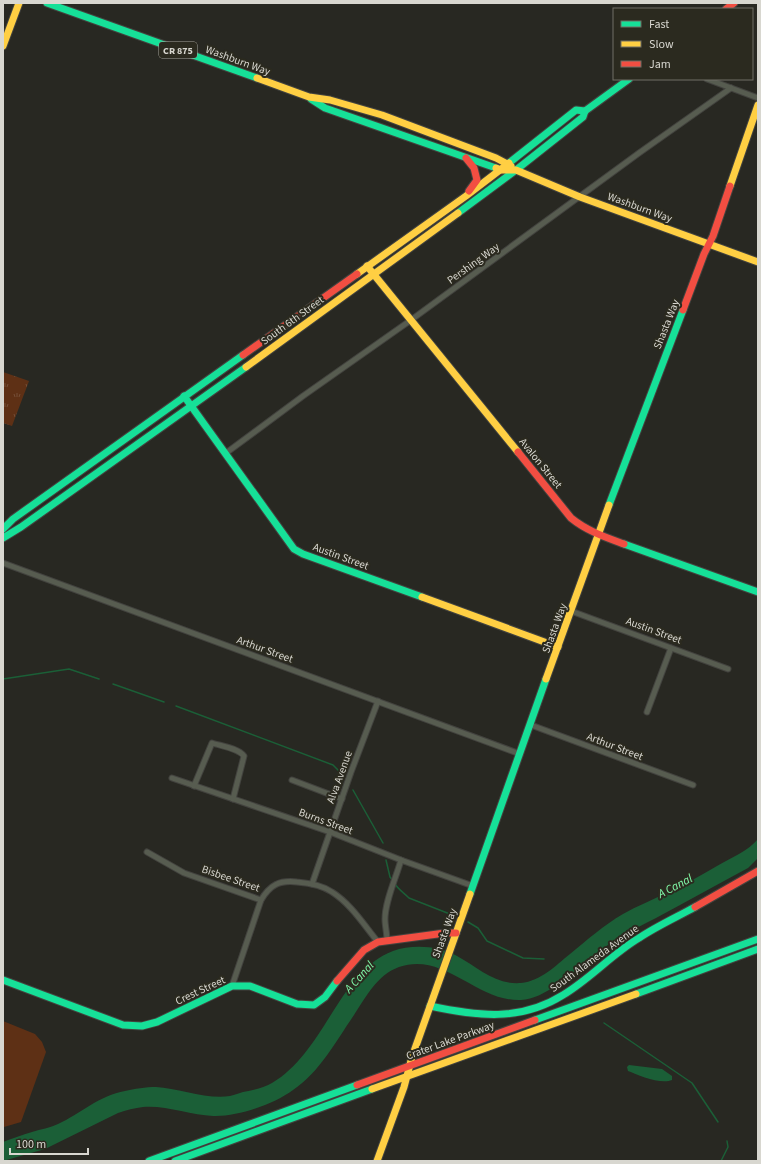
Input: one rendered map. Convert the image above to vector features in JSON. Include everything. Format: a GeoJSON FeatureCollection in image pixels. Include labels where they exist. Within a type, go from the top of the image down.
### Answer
{"type":"FeatureCollection","features":[{"type":"Feature","properties":{"kind":"main road"},"geometry":{"type":"LineString","coordinates":[[3,46],[19,3]]}},
{"type":"Feature","properties":{"kind":"main road","name":"Washburn Way"},"geometry":{"type":"LineString","coordinates":[[47,3],[309,97],[330,100],[368,111],[447,139],[508,163],[516,170],[580,197],[758,262]]}},
{"type":"Feature","properties":{"kind":"main road","name":"South 6th Street"},"geometry":{"type":"LineString","coordinates":[[3,538],[21,527],[192,407],[516,170],[583,116],[585,112],[628,80]]}},
{"type":"Feature","properties":{"kind":"main road","name":"Washburn Way"},"geometry":{"type":"LineString","coordinates":[[309,97],[325,108],[393,132],[501,170],[516,170]]}},
{"type":"Feature","properties":{"kind":"main road","name":"Shasta Way"},"geometry":{"type":"LineString","coordinates":[[377,1161],[441,974],[598,534],[656,378],[713,236],[758,105]]}},
{"type":"Feature","properties":{"kind":"main road","name":"South 6th Street"},"geometry":{"type":"LineString","coordinates":[[3,529],[13,519],[184,396],[466,196],[576,110],[585,112]]}},
{"type":"Feature","properties":{"kind":"main road"},"geometry":{"type":"LineString","coordinates":[[334,111],[365,116],[368,111]]}},
{"type":"Feature","properties":{"kind":"main road"},"geometry":{"type":"LineString","coordinates":[[368,123],[394,124],[420,134],[422,130]]}},
{"type":"Feature","properties":{"kind":"main road"},"geometry":{"type":"LineString","coordinates":[[393,132],[395,130],[399,130],[430,140],[447,139]]}},
{"type":"Feature","properties":{"kind":"main road"},"geometry":{"type":"LineString","coordinates":[[466,157],[474,168],[477,180],[466,196]]}},
{"type":"Feature","properties":{"kind":"main road","name":"Avalon Street"},"geometry":{"type":"LineString","coordinates":[[367,266],[571,518],[581,526],[598,534],[758,592]]}},
{"type":"Feature","properties":{"kind":"main road","name":"Austin Street"},"geometry":{"type":"LineString","coordinates":[[184,396],[294,549],[303,554],[558,648]]}},
{"type":"Feature","properties":{"kind":"main road","name":"South Alameda Avenue"},"geometry":{"type":"LineString","coordinates":[[430,1006],[459,1012],[489,1015],[529,1011],[545,1005],[564,995],[638,938],[713,898],[758,871]]}},
{"type":"Feature","properties":{"kind":"main road","name":"Crest Street"},"geometry":{"type":"LineString","coordinates":[[3,980],[123,1025],[142,1026],[157,1022],[232,986],[250,986],[297,1004],[314,1005],[325,997],[342,972],[364,950],[378,942],[445,933],[456,933]]}},
{"type":"Feature","properties":{"kind":"main road","name":"Crater Lake Parkway"},"geometry":{"type":"LineString","coordinates":[[150,1161],[758,939]]}},
{"type":"Feature","properties":{"kind":"main road","name":"Crater Lake Parkway"},"geometry":{"type":"LineString","coordinates":[[175,1161],[758,949]]}},
{"type":"Feature","properties":{"kind":"street"},"geometry":{"type":"LineString","coordinates":[[710,80],[758,98]]}},
{"type":"Feature","properties":{"kind":"street","name":"Pershing Way"},"geometry":{"type":"LineString","coordinates":[[226,453],[731,88]]}},
{"type":"Feature","properties":{"kind":"street","name":"Arthur Street"},"geometry":{"type":"LineString","coordinates":[[3,563],[520,754]]}},
{"type":"Feature","properties":{"kind":"street","name":"Austin Street"},"geometry":{"type":"LineString","coordinates":[[571,611],[728,669]]}},
{"type":"Feature","properties":{"kind":"street"},"geometry":{"type":"LineString","coordinates":[[647,712],[671,648]]}},
{"type":"Feature","properties":{"kind":"street","name":"Alva Avenue"},"geometry":{"type":"LineString","coordinates":[[312,884],[378,701]]}},
{"type":"Feature","properties":{"kind":"street","name":"Arthur Street"},"geometry":{"type":"LineString","coordinates":[[531,724],[693,785]]}},
{"type":"Feature","properties":{"kind":"street"},"geometry":{"type":"LineString","coordinates":[[194,786],[212,743],[237,751],[244,756],[233,799]]}},
{"type":"Feature","properties":{"kind":"street","name":"Burns Street"},"geometry":{"type":"LineString","coordinates":[[172,778],[330,832],[473,886]]}},
{"type":"Feature","properties":{"kind":"street"},"geometry":{"type":"LineString","coordinates":[[292,780],[342,799]]}},
{"type":"Feature","properties":{"kind":"street","name":"Bisbee Street"},"geometry":{"type":"LineString","coordinates":[[147,852],[184,873],[261,900],[266,891],[274,884],[291,881],[312,884],[332,891],[348,906],[378,942]]}},
{"type":"Feature","properties":{"kind":"street"},"geometry":{"type":"LineString","coordinates":[[387,941],[385,920],[386,907],[401,860]]}},
{"type":"Feature","properties":{"kind":"street"},"geometry":{"type":"LineString","coordinates":[[232,986],[261,900]]}},
{"type":"Feature","properties":{"kind":"green space"},"geometry":{"type":"Polygon","coordinates":[[[3,372],[29,381],[12,426],[3,423],[3,372]]]}},
{"type":"Feature","properties":{"kind":"green space"},"geometry":{"type":"Polygon","coordinates":[[[3,1021],[35,1034],[42,1042],[46,1052],[21,1122],[4,1127],[3,1021]]]}},
{"type":"Feature","properties":{"kind":"water","name":"A Canal"},"geometry":{"type":"Polygon","coordinates":[[[758,839],[758,858],[748,868],[608,944],[558,984],[530,999],[521,1000],[505,998],[490,993],[446,971],[431,966],[415,964],[399,967],[384,975],[373,987],[327,1056],[303,1083],[266,1105],[244,1112],[223,1116],[205,1115],[160,1107],[130,1109],[118,1113],[45,1149],[3,1161],[3,1142],[55,1125],[107,1096],[116,1093],[156,1087],[221,1097],[258,1089],[272,1083],[290,1069],[306,1052],[345,993],[359,976],[374,961],[393,951],[409,947],[434,948],[457,956],[488,975],[503,981],[512,983],[528,982],[553,968],[616,918],[680,887],[744,851],[758,839]]]}},
{"type":"Feature","properties":{"kind":"water"},"geometry":{"type":"Polygon","coordinates":[[[629,1065],[662,1069],[672,1076],[672,1080],[662,1081],[643,1077],[628,1071],[627,1067],[629,1065]]]}},
{"type":"Feature","properties":{"kind":"waterway"},"geometry":{"type":"LineString","coordinates":[[3,679],[69,669],[99,679]]}},
{"type":"Feature","properties":{"kind":"waterway"},"geometry":{"type":"LineString","coordinates":[[113,684],[164,702]]}},
{"type":"Feature","properties":{"kind":"waterway"},"geometry":{"type":"LineString","coordinates":[[176,706],[333,765],[343,775]]}},
{"type":"Feature","properties":{"kind":"waterway"},"geometry":{"type":"LineString","coordinates":[[353,790],[383,843]]}},
{"type":"Feature","properties":{"kind":"waterway"},"geometry":{"type":"LineString","coordinates":[[386,860],[390,877],[393,881]]}},
{"type":"Feature","properties":{"kind":"waterway"},"geometry":{"type":"LineString","coordinates":[[395,884],[409,898],[455,916]]}},
{"type":"Feature","properties":{"kind":"waterway"},"geometry":{"type":"LineString","coordinates":[[468,922],[478,928],[487,941],[523,958],[544,959]]}},
{"type":"Feature","properties":{"kind":"waterway"},"geometry":{"type":"LineString","coordinates":[[604,1023],[692,1083],[718,1122]]}},
{"type":"Feature","properties":{"kind":"waterway"},"geometry":{"type":"LineString","coordinates":[[721,1161],[728,1147],[727,1141]]}},
{"type":"Feature","properties":{"kind":"traffic: fast"},"geometry":{"type":"LineString","coordinates":[[47,3],[257,78]]}},
{"type":"Feature","properties":{"kind":"traffic: fast"},"geometry":{"type":"LineString","coordinates":[[516,170],[583,117],[585,111],[628,80]]}},
{"type":"Feature","properties":{"kind":"traffic: fast"},"geometry":{"type":"LineString","coordinates":[[311,99],[325,108],[496,168]]}},
{"type":"Feature","properties":{"kind":"traffic: fast"},"geometry":{"type":"LineString","coordinates":[[509,163],[576,110],[585,111]]}},
{"type":"Feature","properties":{"kind":"traffic: fast"},"geometry":{"type":"LineString","coordinates":[[458,213],[516,170]]}},
{"type":"Feature","properties":{"kind":"traffic: fast"},"geometry":{"type":"LineString","coordinates":[[609,505],[683,310]]}},
{"type":"Feature","properties":{"kind":"traffic: fast"},"geometry":{"type":"LineString","coordinates":[[3,529],[13,519],[243,355]]}},
{"type":"Feature","properties":{"kind":"traffic: fast"},"geometry":{"type":"LineString","coordinates":[[3,538],[21,527],[246,367]]}},
{"type":"Feature","properties":{"kind":"traffic: fast"},"geometry":{"type":"LineString","coordinates":[[184,396],[294,549],[303,554],[422,597]]}},
{"type":"Feature","properties":{"kind":"traffic: fast"},"geometry":{"type":"LineString","coordinates":[[624,544],[758,592]]}},
{"type":"Feature","properties":{"kind":"traffic: fast"},"geometry":{"type":"LineString","coordinates":[[470,894],[546,679]]}},
{"type":"Feature","properties":{"kind":"traffic: fast"},"geometry":{"type":"LineString","coordinates":[[430,1006],[447,1010],[481,1014],[514,1013],[531,1010],[547,1004],[573,989],[629,944],[695,907]]}},
{"type":"Feature","properties":{"kind":"traffic: fast"},"geometry":{"type":"LineString","coordinates":[[535,1020],[758,939]]}},
{"type":"Feature","properties":{"kind":"traffic: fast"},"geometry":{"type":"LineString","coordinates":[[636,994],[758,949]]}},
{"type":"Feature","properties":{"kind":"traffic: fast"},"geometry":{"type":"LineString","coordinates":[[3,980],[123,1025],[142,1026],[157,1022],[232,986],[250,986],[297,1004],[314,1005],[325,997],[337,981]]}},
{"type":"Feature","properties":{"kind":"traffic: fast"},"geometry":{"type":"LineString","coordinates":[[149,1161],[357,1085]]}},
{"type":"Feature","properties":{"kind":"traffic: fast"},"geometry":{"type":"LineString","coordinates":[[175,1161],[372,1089]]}},
{"type":"Feature","properties":{"kind":"traffic: slow"},"geometry":{"type":"LineString","coordinates":[[3,46],[19,3]]}},
{"type":"Feature","properties":{"kind":"traffic: slow"},"geometry":{"type":"LineString","coordinates":[[257,78],[309,97],[330,100],[382,115],[496,158],[511,166]]}},
{"type":"Feature","properties":{"kind":"traffic: slow"},"geometry":{"type":"LineString","coordinates":[[730,186],[758,105]]}},
{"type":"Feature","properties":{"kind":"traffic: slow"},"geometry":{"type":"LineString","coordinates":[[357,274],[466,196],[509,163]]}},
{"type":"Feature","properties":{"kind":"traffic: slow"},"geometry":{"type":"LineString","coordinates":[[496,168],[501,170],[516,170],[580,197],[758,262]]}},
{"type":"Feature","properties":{"kind":"traffic: slow"},"geometry":{"type":"LineString","coordinates":[[246,367],[458,213]]}},
{"type":"Feature","properties":{"kind":"traffic: slow"},"geometry":{"type":"LineString","coordinates":[[367,266],[518,452]]}},
{"type":"Feature","properties":{"kind":"traffic: slow"},"geometry":{"type":"LineString","coordinates":[[546,679],[609,505]]}},
{"type":"Feature","properties":{"kind":"traffic: slow"},"geometry":{"type":"LineString","coordinates":[[422,597],[558,647]]}},
{"type":"Feature","properties":{"kind":"traffic: slow"},"geometry":{"type":"LineString","coordinates":[[377,1161],[470,894]]}},
{"type":"Feature","properties":{"kind":"traffic: slow"},"geometry":{"type":"LineString","coordinates":[[372,1089],[636,994]]}},
{"type":"Feature","properties":{"kind":"traffic: jam"},"geometry":{"type":"LineString","coordinates":[[727,8],[734,3]]}},
{"type":"Feature","properties":{"kind":"traffic: jam"},"geometry":{"type":"LineString","coordinates":[[466,158],[474,168],[477,180],[469,191]]}},
{"type":"Feature","properties":{"kind":"traffic: jam"},"geometry":{"type":"LineString","coordinates":[[683,310],[704,254],[713,236],[730,186]]}},
{"type":"Feature","properties":{"kind":"traffic: jam"},"geometry":{"type":"LineString","coordinates":[[243,355],[357,274]]}},
{"type":"Feature","properties":{"kind":"traffic: jam"},"geometry":{"type":"LineString","coordinates":[[518,452],[571,518],[590,530],[624,544]]}},
{"type":"Feature","properties":{"kind":"traffic: jam"},"geometry":{"type":"LineString","coordinates":[[695,907],[758,871]]}},
{"type":"Feature","properties":{"kind":"traffic: jam"},"geometry":{"type":"LineString","coordinates":[[337,981],[364,950],[378,942],[445,933],[456,933]]}},
{"type":"Feature","properties":{"kind":"traffic: jam"},"geometry":{"type":"LineString","coordinates":[[357,1085],[535,1020]]}}]}
